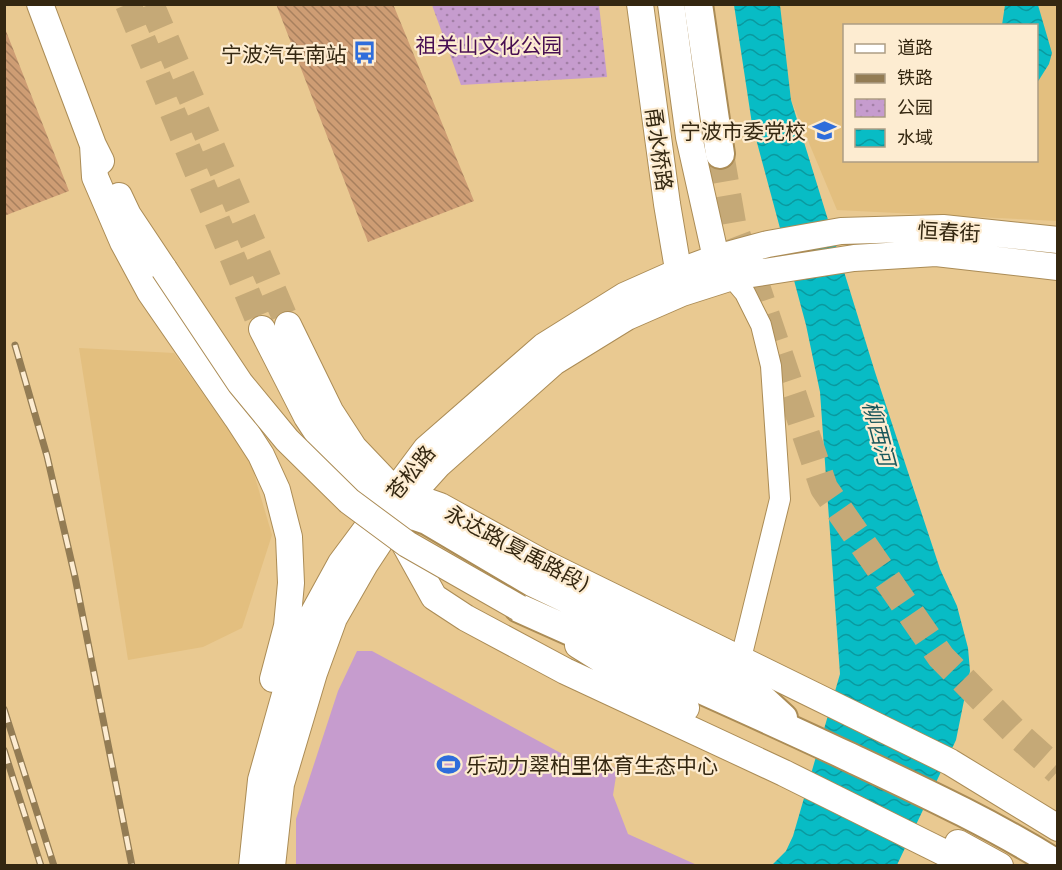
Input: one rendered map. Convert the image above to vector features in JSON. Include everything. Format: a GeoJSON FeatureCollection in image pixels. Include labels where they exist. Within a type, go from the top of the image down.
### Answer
{"type":"FeatureCollection","features":[{"type":"Feature","properties":{"kind":"highway"},"geometry":{"type":"LineString","coordinates":[[698,4],[720,154]]}},
{"type":"Feature","properties":{"kind":"highway"},"geometry":{"type":"LineString","coordinates":[[397,501],[532,582],[746,684],[790,755]]}},
{"type":"Feature","properties":{"kind":"highway"},"geometry":{"type":"LineString","coordinates":[[519,608],[790,755],[936,797],[1019,841],[1058,865]]}},
{"type":"Feature","properties":{"kind":"main road"},"geometry":{"type":"LineString","coordinates":[[40,4],[93,145],[128,214],[240,383],[287,440],[349,501],[406,544],[519,608]]}},
{"type":"Feature","properties":{"kind":"main road","name":"甬水桥路"},"geometry":{"type":"LineString","coordinates":[[640,4],[680,282]]}},
{"type":"Feature","properties":{"kind":"main road","name":"甬水桥路"},"geometry":{"type":"LineString","coordinates":[[671,4],[689,137],[716,258]]}},
{"type":"Feature","properties":{"kind":"main road"},"geometry":{"type":"LineString","coordinates":[[93,145],[95,177],[123,242],[150,292],[261,455],[277,490],[289,537],[291,583],[287,626],[261,726],[238,838],[236,866]]}},
{"type":"Feature","properties":{"kind":"main road","name":"恒春街"},"geometry":{"type":"LineString","coordinates":[[768,244],[841,231],[943,228],[1058,240]]}},
{"type":"Feature","properties":{"kind":"main road","name":"苍松路"},"geometry":{"type":"LineString","coordinates":[[252,866],[261,780],[293,666],[313,614],[341,563],[397,501],[554,362],[716,258],[768,244]]}},
{"type":"Feature","properties":{"kind":"main road","name":"恒春街"},"geometry":{"type":"LineString","coordinates":[[775,269],[854,258],[936,254],[1058,267]]}},
{"type":"Feature","properties":{"kind":"main road","name":"苍松路"},"geometry":{"type":"LineString","coordinates":[[680,282],[732,277],[775,269]]}},
{"type":"Feature","properties":{"kind":"main road","name":"永达路(夏禹路段)"},"geometry":{"type":"LineString","coordinates":[[288,325],[330,411],[354,448],[397,501],[434,597],[466,618],[565,671],[790,755],[931,837]]}},
{"type":"Feature","properties":{"kind":"main road"},"geometry":{"type":"LineString","coordinates":[[262,329],[307,417],[339,466],[397,501]]}},
{"type":"Feature","properties":{"kind":"main road","name":"苍松路"},"geometry":{"type":"LineString","coordinates":[[272,866],[281,784],[314,673],[334,618],[397,501]]}},
{"type":"Feature","properties":{"kind":"main road","name":"永达路(夏禹路段)"},"geometry":{"type":"LineString","coordinates":[[397,501],[440,506],[540,561],[950,762],[1058,828]]}},
{"type":"Feature","properties":{"kind":"main road"},"geometry":{"type":"LineString","coordinates":[[931,837],[972,866]]}},
{"type":"Feature","properties":{"kind":"main road"},"geometry":{"type":"LineString","coordinates":[[931,837],[1000,866]]}},
{"type":"Feature","properties":{"kind":"street"},"geometry":{"type":"LineString","coordinates":[[716,258],[745,293],[761,325],[771,366],[780,499],[741,658]]}},
{"type":"Feature","properties":{"kind":"shaded area","name":"宁波市委党校"},"geometry":{"type":"Polygon","coordinates":[[[779,5],[1057,5],[1057,221],[837,210],[791,100],[779,5]]]}},
{"type":"Feature","properties":{"kind":"shaded area"},"geometry":{"type":"Polygon","coordinates":[[[79,348],[174,353],[250,460],[272,535],[242,628],[203,647],[128,660],[79,348]]]}},
{"type":"Feature","properties":{"kind":"green space","name":"祖关山文化公园"},"geometry":{"type":"Polygon","coordinates":[[[432,5],[599,5],[607,77],[461,85],[432,5]]]}},
{"type":"Feature","properties":{"kind":"green space","name":"乐动力翠柏里体育生态中心"},"geometry":{"type":"Polygon","coordinates":[[[357,651],[372,651],[594,771],[600,757],[617,770],[613,795],[628,834],[697,865],[296,865],[296,819],[338,691],[357,651]]]}},
{"type":"Feature","properties":{"kind":"water","name":"柳西河"},"geometry":{"type":"Polygon","coordinates":[[[734,5],[780,5],[791,100],[875,372],[940,569],[957,606],[968,648],[970,671],[956,740],[897,865],[772,865],[786,851],[793,836],[840,674],[820,392],[806,325],[752,124],[734,5]]]}},
{"type":"Feature","properties":{"kind":"water"},"geometry":{"type":"Polygon","coordinates":[[[1005,5],[1038,5],[1052,53],[1049,64],[1038,81],[1038,24],[1002,24],[1005,5]]]}},
{"type":"Feature","properties":{"kind":"building"},"geometry":{"type":"Polygon","coordinates":[[[276,4],[393,4],[474,201],[368,242],[276,4]]]}},
{"type":"Feature","properties":{"kind":"building"},"geometry":{"type":"Polygon","coordinates":[[[4,26],[69,191],[4,216],[4,26]]]}},
{"type":"Feature","properties":{"kind":"tunnel"},"geometry":{"type":"LineString","coordinates":[[128,4],[262,329]]}},
{"type":"Feature","properties":{"kind":"tunnel"},"geometry":{"type":"LineString","coordinates":[[151,4],[288,325]]}},
{"type":"Feature","properties":{"kind":"tunnel"},"geometry":{"type":"LineString","coordinates":[[720,154],[732,223],[757,289],[824,488],[941,657],[1019,736],[1058,771]]}},
{"type":"Feature","properties":{"kind":"railway"},"geometry":{"type":"LineString","coordinates":[[15,345],[47,456],[75,577],[132,866]]}},
{"type":"Feature","properties":{"kind":"railway"},"geometry":{"type":"LineString","coordinates":[[4,709],[54,866]]}},
{"type":"Feature","properties":{"kind":"railway"},"geometry":{"type":"LineString","coordinates":[[4,750],[41,866]]}},
{"type":"Feature","properties":{"kind":"place","name":"宁波汽车南站"},"geometry":{"type":"Point","coordinates":[365,53]}},
{"type":"Feature","properties":{"kind":"place","name":"宁波市委党校"},"geometry":{"type":"Point","coordinates":[824,130]}},
{"type":"Feature","properties":{"kind":"place","name":"乐动力翠柏里体育生态中心"},"geometry":{"type":"Point","coordinates":[448,764]}}]}
